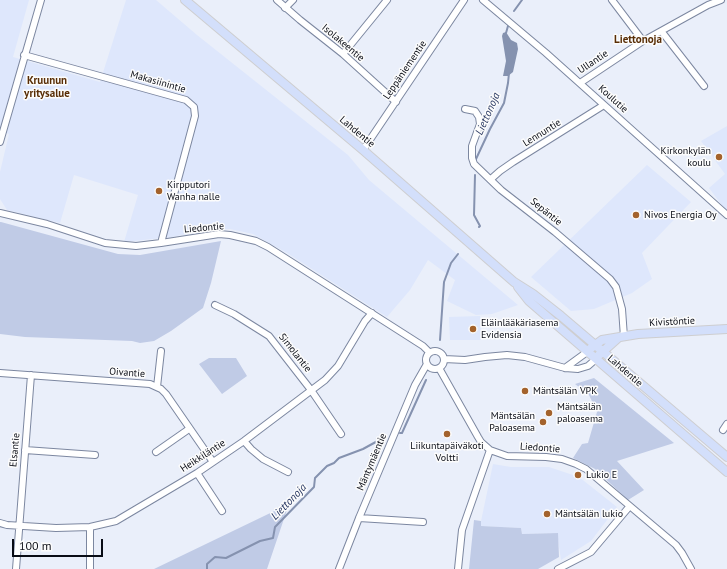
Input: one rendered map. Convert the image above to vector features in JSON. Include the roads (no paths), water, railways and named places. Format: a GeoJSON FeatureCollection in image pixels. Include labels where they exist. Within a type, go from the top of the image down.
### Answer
{"type":"FeatureCollection","features":[{"type":"Feature","properties":{"kind":"main road","name":"Lahdentie"},"geometry":{"type":"LineString","coordinates":[[185,0],[363,150],[514,282],[533,294],[595,345],[727,458]]}},
{"type":"Feature","properties":{"kind":"main road","name":"Lahdentie"},"geometry":{"type":"LineString","coordinates":[[514,282],[529,301],[727,472]]}},
{"type":"Feature","properties":{"kind":"main road","name":"Kivistöntie"},"geometry":{"type":"LineString","coordinates":[[587,352],[602,340],[638,334],[727,330]]}},
{"type":"Feature","properties":{"kind":"main road"},"geometry":{"type":"LineString","coordinates":[[596,359],[621,337]]}},
{"type":"Feature","properties":{"kind":"street"},"geometry":{"type":"LineString","coordinates":[[0,140],[41,0]]}},
{"type":"Feature","properties":{"kind":"street","name":"Isolakeentie"},"geometry":{"type":"LineString","coordinates":[[277,0],[343,54],[396,102]]}},
{"type":"Feature","properties":{"kind":"street"},"geometry":{"type":"LineString","coordinates":[[285,8],[293,0]]}},
{"type":"Feature","properties":{"kind":"street"},"geometry":{"type":"LineString","coordinates":[[343,54],[387,0]]}},
{"type":"Feature","properties":{"kind":"street","name":"Leppäniementie"},"geometry":{"type":"LineString","coordinates":[[363,150],[464,0]]}},
{"type":"Feature","properties":{"kind":"street","name":"Koulutie"},"geometry":{"type":"LineString","coordinates":[[483,0],[580,83],[727,215]]}},
{"type":"Feature","properties":{"kind":"street"},"geometry":{"type":"LineString","coordinates":[[612,0],[643,41]]}},
{"type":"Feature","properties":{"kind":"street","name":"Ullantie"},"geometry":{"type":"LineString","coordinates":[[580,83],[643,41],[662,32],[707,2],[721,0]]}},
{"type":"Feature","properties":{"kind":"street"},"geometry":{"type":"LineString","coordinates":[[662,32],[704,86]]}},
{"type":"Feature","properties":{"kind":"street","name":"Makasiinintie"},"geometry":{"type":"LineString","coordinates":[[24,55],[186,100],[194,107],[195,116],[161,243]]}},
{"type":"Feature","properties":{"kind":"street","name":"Lennuntie"},"geometry":{"type":"LineString","coordinates":[[491,179],[513,162],[604,105]]}},
{"type":"Feature","properties":{"kind":"street","name":"Sepäntie"},"geometry":{"type":"LineString","coordinates":[[465,109],[475,111],[479,117],[480,124],[472,146],[472,158],[478,168],[501,190],[555,232],[610,279],[616,287],[622,309],[621,337]]}},
{"type":"Feature","properties":{"kind":"street","name":"Liedontie"},"geometry":{"type":"LineString","coordinates":[[0,213],[54,226],[105,242],[136,246],[219,234],[256,241],[268,247],[372,313],[430,352]]}},
{"type":"Feature","properties":{"kind":"street","name":"Simolantie"},"geometry":{"type":"LineString","coordinates":[[215,305],[234,314],[269,336],[311,390],[340,434]]}},
{"type":"Feature","properties":{"kind":"street","name":"Heikkiläntie"},"geometry":{"type":"LineString","coordinates":[[0,522],[6,525],[56,528],[90,527],[116,521],[197,473],[325,380],[338,366],[365,321],[372,313]]}},
{"type":"Feature","properties":{"kind":"street"},"geometry":{"type":"LineString","coordinates":[[157,387],[161,351]]}},
{"type":"Feature","properties":{"kind":"street"},"geometry":{"type":"LineString","coordinates":[[438,351],[442,354],[444,359],[443,365],[439,368],[430,368],[427,364],[426,356],[430,352],[438,351]]}},
{"type":"Feature","properties":{"kind":"street"},"geometry":{"type":"LineString","coordinates":[[565,368],[587,352]]}},
{"type":"Feature","properties":{"kind":"street"},"geometry":{"type":"LineString","coordinates":[[444,359],[465,360],[507,355],[525,356],[565,368],[578,369],[588,366],[596,359]]}},
{"type":"Feature","properties":{"kind":"street","name":"Mäntymäentie"},"geometry":{"type":"LineString","coordinates":[[339,569],[415,384],[427,364]]}},
{"type":"Feature","properties":{"kind":"street"},"geometry":{"type":"LineString","coordinates":[[439,368],[481,442],[490,450],[462,530],[458,569]]}},
{"type":"Feature","properties":{"kind":"street","name":"Oivantie"},"geometry":{"type":"LineString","coordinates":[[0,374],[150,384],[166,394],[213,462]]}},
{"type":"Feature","properties":{"kind":"street","name":"Elsantie"},"geometry":{"type":"LineString","coordinates":[[16,569],[30,375]]}},
{"type":"Feature","properties":{"kind":"street"},"geometry":{"type":"LineString","coordinates":[[723,430],[727,424]]}},
{"type":"Feature","properties":{"kind":"street"},"geometry":{"type":"LineString","coordinates":[[156,452],[189,429]]}},
{"type":"Feature","properties":{"kind":"street"},"geometry":{"type":"LineString","coordinates":[[244,440],[251,449],[263,459],[288,472]]}},
{"type":"Feature","properties":{"kind":"street"},"geometry":{"type":"LineString","coordinates":[[25,450],[95,455]]}},
{"type":"Feature","properties":{"kind":"street","name":"Liedontie"},"geometry":{"type":"LineString","coordinates":[[490,450],[507,456],[546,457],[562,459],[576,464],[586,470],[676,545],[691,569]]}},
{"type":"Feature","properties":{"kind":"street"},"geometry":{"type":"LineString","coordinates":[[197,473],[222,511]]}},
{"type":"Feature","properties":{"kind":"street"},"geometry":{"type":"LineString","coordinates":[[558,569],[591,552],[629,507]]}},
{"type":"Feature","properties":{"kind":"street"},"geometry":{"type":"LineString","coordinates":[[359,518],[423,522]]}},
{"type":"Feature","properties":{"kind":"street"},"geometry":{"type":"LineString","coordinates":[[90,527],[90,569]]}},
{"type":"Feature","properties":{"kind":"waterway","name":"Liettonoja"},"geometry":{"type":"LineString","coordinates":[[514,11],[522,0]]}},
{"type":"Feature","properties":{"kind":"waterway","name":"Liettonoja"},"geometry":{"type":"LineString","coordinates":[[506,33],[508,26]]}},
{"type":"Feature","properties":{"kind":"waterway","name":"Liettonoja"},"geometry":{"type":"LineString","coordinates":[[476,159],[504,103],[509,73]]}},
{"type":"Feature","properties":{"kind":"waterway","name":"Liettonoja"},"geometry":{"type":"LineString","coordinates":[[475,175],[474,215],[480,226],[479,227]]}},
{"type":"Feature","properties":{"kind":"waterway","name":"Liettonoja"},"geometry":{"type":"LineString","coordinates":[[440,340],[444,282],[451,263],[458,254]]}},
{"type":"Feature","properties":{"kind":"waterway","name":"Liettonoja"},"geometry":{"type":"LineString","coordinates":[[400,433],[402,433],[426,380]]}},
{"type":"Feature","properties":{"kind":"waterway","name":"Liettonoja"},"geometry":{"type":"LineString","coordinates":[[207,569],[207,564],[215,557],[226,558],[260,541],[273,538],[275,527],[314,487],[315,478],[327,466],[334,463],[339,458],[363,449],[383,438]]}},
{"type":"Feature","properties":{"kind":"place","name":"Kirkonkylän koulu"},"geometry":{"type":"Point","coordinates":[719,157]}},
{"type":"Feature","properties":{"kind":"place","name":"Kirpputori Wanha nalle"},"geometry":{"type":"Point","coordinates":[159,191]}},
{"type":"Feature","properties":{"kind":"place","name":"Nivos Energia Oy"},"geometry":{"type":"Point","coordinates":[636,215]}},
{"type":"Feature","properties":{"kind":"place","name":"Eläinlääkäriasema Evidensia"},"geometry":{"type":"Point","coordinates":[473,329]}},
{"type":"Feature","properties":{"kind":"place","name":"Mäntsälän VPK"},"geometry":{"type":"Point","coordinates":[525,391]}},
{"type":"Feature","properties":{"kind":"place","name":"Mäntsälän paloasema"},"geometry":{"type":"Point","coordinates":[549,413]}},
{"type":"Feature","properties":{"kind":"place","name":"Mäntsälän Paloasema"},"geometry":{"type":"Point","coordinates":[543,422]}},
{"type":"Feature","properties":{"kind":"place","name":"Liikuntapäiväkoti Voltti"},"geometry":{"type":"Point","coordinates":[447,434]}},
{"type":"Feature","properties":{"kind":"place","name":"Lukio E"},"geometry":{"type":"Point","coordinates":[578,475]}},
{"type":"Feature","properties":{"kind":"place","name":"Mäntsälän lukio"},"geometry":{"type":"Point","coordinates":[547,514]}},
{"type":"Feature","properties":{"kind":"district","name":"Liettonoja"},"geometry":{"type":"Point","coordinates":[638,40]}},
{"type":"Feature","properties":{"kind":"district","name":"Kruunun yritysalue"},"geometry":{"type":"Point","coordinates":[47,87]}}]}
